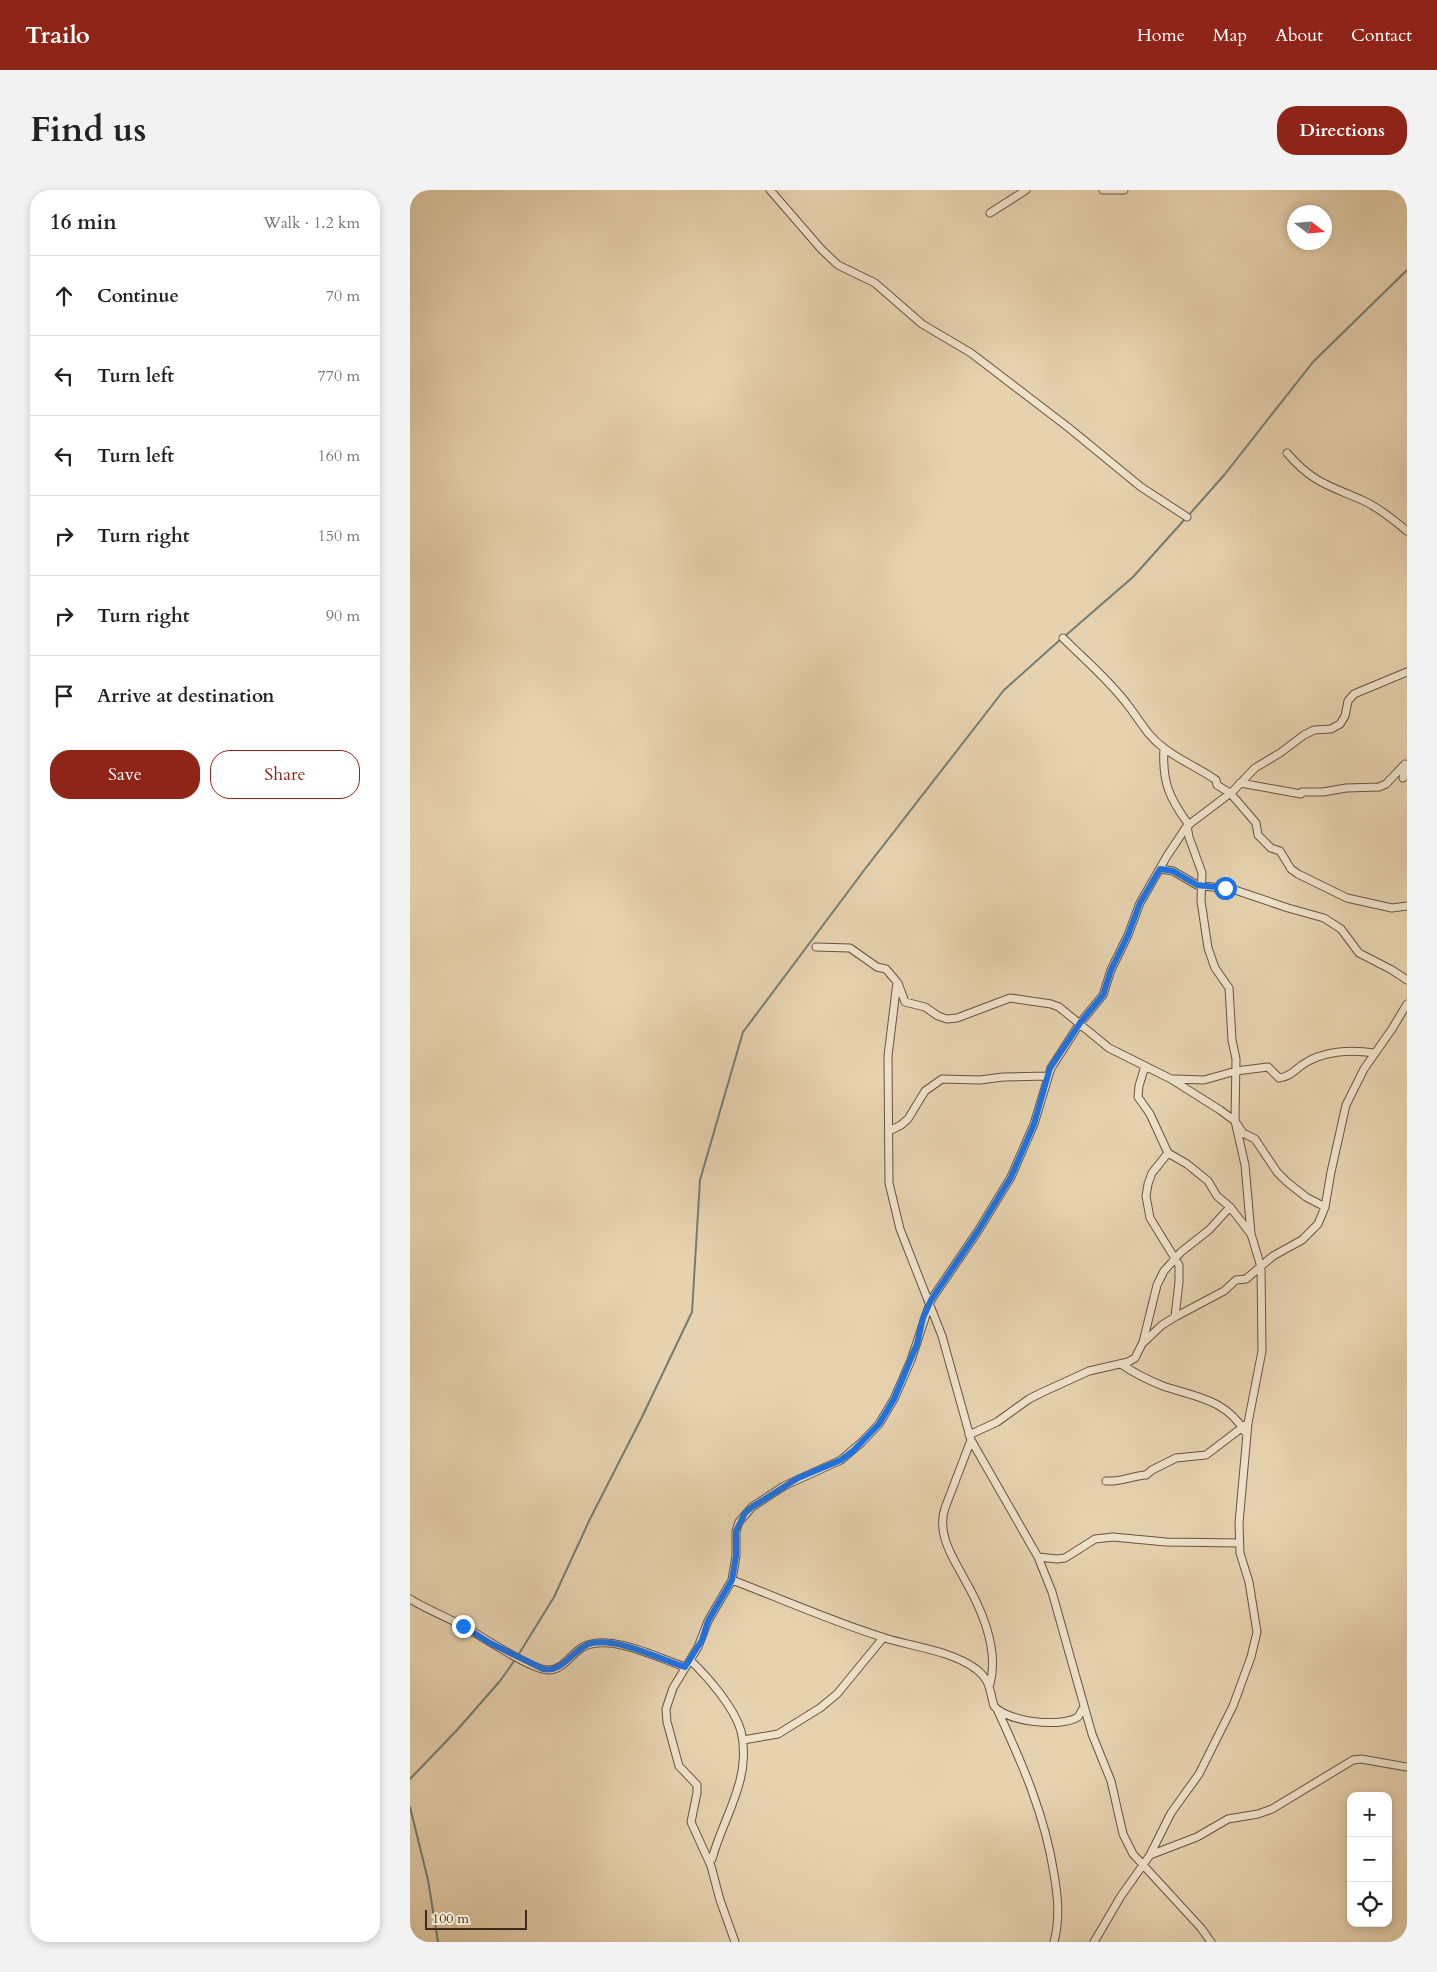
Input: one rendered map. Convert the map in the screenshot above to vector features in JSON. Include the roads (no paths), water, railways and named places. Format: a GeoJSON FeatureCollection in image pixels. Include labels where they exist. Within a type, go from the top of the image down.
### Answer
{"type":"FeatureCollection","features":[{"type":"Feature","properties":{"kind":"street"},"geometry":{"type":"LineString","coordinates":[[770,190],[822,250],[838,265],[875,283],[922,324],[971,353],[1069,428],[1140,487],[1187,517]]}},
{"type":"Feature","properties":{"kind":"street"},"geometry":{"type":"LineString","coordinates":[[990,213],[1026,190]]}},
{"type":"Feature","properties":{"kind":"street"},"geometry":{"type":"LineString","coordinates":[[1103,190],[1124,190]]}},
{"type":"Feature","properties":{"kind":"street"},"geometry":{"type":"LineString","coordinates":[[1287,453],[1301,470],[1311,477],[1339,491],[1364,500],[1407,532]]}},
{"type":"Feature","properties":{"kind":"street"},"geometry":{"type":"LineString","coordinates":[[1063,638],[1113,688],[1144,728],[1164,748],[1203,770],[1216,780],[1217,785],[1230,793],[1256,823],[1258,835],[1272,848],[1280,851],[1291,869],[1347,898],[1392,908],[1407,906]]}},
{"type":"Feature","properties":{"kind":"street"},"geometry":{"type":"LineString","coordinates":[[735,1942],[720,1900],[712,1866],[691,1822],[697,1785],[679,1766],[666,1709],[669,1698],[685,1667],[702,1640],[708,1621],[732,1580],[736,1556],[736,1531],[745,1513],[791,1482],[841,1460],[853,1451],[879,1424],[894,1399],[908,1368],[929,1304],[978,1231],[1014,1172],[1034,1124],[1047,1076],[1080,1023],[1103,995],[1111,970],[1128,935],[1140,903],[1188,826],[1232,792],[1255,768],[1280,753],[1304,735],[1314,730],[1331,729],[1340,724],[1348,701],[1359,690],[1407,672]]}},
{"type":"Feature","properties":{"kind":"street"},"geometry":{"type":"LineString","coordinates":[[1094,1942],[1122,1896],[1144,1866],[1171,1813],[1198,1774],[1226,1722],[1254,1648],[1257,1632],[1239,1543],[1248,1423],[1262,1351],[1261,1267],[1251,1234],[1245,1165],[1235,1121],[1236,1059],[1232,1040],[1229,988],[1215,968],[1208,948],[1201,901],[1202,873],[1189,837],[1188,826],[1168,792],[1163,766],[1164,748]]}},
{"type":"Feature","properties":{"kind":"street"},"geometry":{"type":"LineString","coordinates":[[1240,783],[1301,794],[1302,792],[1323,792],[1346,788],[1379,787],[1386,784],[1405,764],[1402,778],[1407,775]]}},
{"type":"Feature","properties":{"kind":"street"},"geometry":{"type":"LineString","coordinates":[[1160,869],[1173,871],[1193,884],[1235,890],[1324,918],[1342,929],[1359,953],[1407,980]]}},
{"type":"Feature","properties":{"kind":"street"},"geometry":{"type":"LineString","coordinates":[[816,946],[850,948],[877,967],[886,970],[897,982],[905,1002],[925,1007],[942,1018],[957,1018],[1010,998],[1051,1004],[1059,1007],[1109,1048],[1171,1079],[1235,1121],[1243,1133],[1255,1139],[1287,1182],[1306,1197],[1325,1207]]}},
{"type":"Feature","properties":{"kind":"street"},"geometry":{"type":"LineString","coordinates":[[897,982],[889,1041],[889,1183],[900,1230],[942,1336],[970,1437],[1038,1556],[1055,1601],[1092,1734],[1111,1781],[1123,1834],[1133,1854],[1201,1928],[1210,1942]]}},
{"type":"Feature","properties":{"kind":"street"},"geometry":{"type":"LineString","coordinates":[[1142,1344],[1174,1317],[1224,1291],[1236,1280],[1246,1280],[1273,1256],[1302,1240],[1318,1224],[1325,1207],[1346,1105],[1356,1083],[1374,1053],[1392,1029],[1407,1004]]}},
{"type":"Feature","properties":{"kind":"street"},"geometry":{"type":"LineString","coordinates":[[1171,1079],[1204,1080],[1236,1071],[1268,1067],[1279,1078],[1282,1078],[1309,1061],[1326,1055],[1354,1051],[1374,1053]]}},
{"type":"Feature","properties":{"kind":"street"},"geometry":{"type":"LineString","coordinates":[[1145,1066],[1138,1086],[1138,1097],[1150,1114],[1168,1153],[1188,1164],[1208,1181],[1223,1202],[1230,1207],[1251,1234]]}},
{"type":"Feature","properties":{"kind":"street"},"geometry":{"type":"LineString","coordinates":[[890,1131],[908,1119],[925,1091],[942,1079],[980,1080],[994,1077],[1047,1076]]}},
{"type":"Feature","properties":{"kind":"street"},"geometry":{"type":"LineString","coordinates":[[1168,1153],[1152,1173],[1146,1196],[1150,1218],[1176,1258],[1180,1271],[1174,1317]]}},
{"type":"Feature","properties":{"kind":"street"},"geometry":{"type":"LineString","coordinates":[[1054,1942],[1058,1918],[1058,1900],[1050,1846],[1038,1805],[992,1701],[990,1684],[993,1663],[983,1618],[949,1552],[942,1528],[942,1517],[970,1437],[1043,1392],[1089,1371],[1121,1364],[1135,1358],[1142,1344],[1160,1277],[1176,1258],[1209,1230],[1230,1207]]}},
{"type":"Feature","properties":{"kind":"street"},"geometry":{"type":"LineString","coordinates":[[1121,1364],[1161,1385],[1219,1405],[1236,1418],[1247,1436]]}},
{"type":"Feature","properties":{"kind":"street"},"geometry":{"type":"LineString","coordinates":[[1106,1481],[1126,1481],[1146,1475],[1176,1458],[1206,1455],[1248,1423]]}},
{"type":"Feature","properties":{"kind":"street"},"geometry":{"type":"LineString","coordinates":[[1038,1556],[1057,1559],[1065,1558],[1095,1539],[1114,1537],[1166,1542],[1239,1543]]}},
{"type":"Feature","properties":{"kind":"street"},"geometry":{"type":"LineString","coordinates":[[732,1580],[883,1638],[955,1658],[974,1668],[990,1684]]}},
{"type":"Feature","properties":{"kind":"street"},"geometry":{"type":"LineString","coordinates":[[410,1599],[543,1669],[550,1670],[558,1667],[580,1649],[600,1642],[626,1647],[685,1667]]}},
{"type":"Feature","properties":{"kind":"street"},"geometry":{"type":"LineString","coordinates":[[743,1740],[778,1734],[820,1708],[837,1694],[883,1638]]}},
{"type":"Feature","properties":{"kind":"street"},"geometry":{"type":"LineString","coordinates":[[690,1660],[703,1672],[733,1714],[743,1740],[740,1782],[712,1859]]}},
{"type":"Feature","properties":{"kind":"street"},"geometry":{"type":"LineString","coordinates":[[997,1709],[1024,1720],[1048,1722],[1074,1720],[1081,1714],[1084,1707]]}},
{"type":"Feature","properties":{"kind":"street"},"geometry":{"type":"LineString","coordinates":[[1150,1855],[1197,1837],[1228,1818],[1258,1814],[1272,1809],[1353,1760],[1361,1759],[1407,1767]]}},
{"type":"Feature","properties":{"kind":"waterway"},"geometry":{"type":"LineString","coordinates":[[1188,516],[1225,474],[1313,362],[1407,270]]}},
{"type":"Feature","properties":{"kind":"waterway"},"geometry":{"type":"LineString","coordinates":[[1065,636],[1133,577],[1185,519]]}},
{"type":"Feature","properties":{"kind":"waterway"},"geometry":{"type":"LineString","coordinates":[[410,1779],[458,1729],[500,1681],[554,1597],[590,1519],[641,1419],[692,1312],[700,1180],[743,1032],[865,869],[1004,690],[1061,639]]}},
{"type":"Feature","properties":{"kind":"waterway"},"geometry":{"type":"LineString","coordinates":[[410,1807],[428,1880],[438,1942]]}}]}
